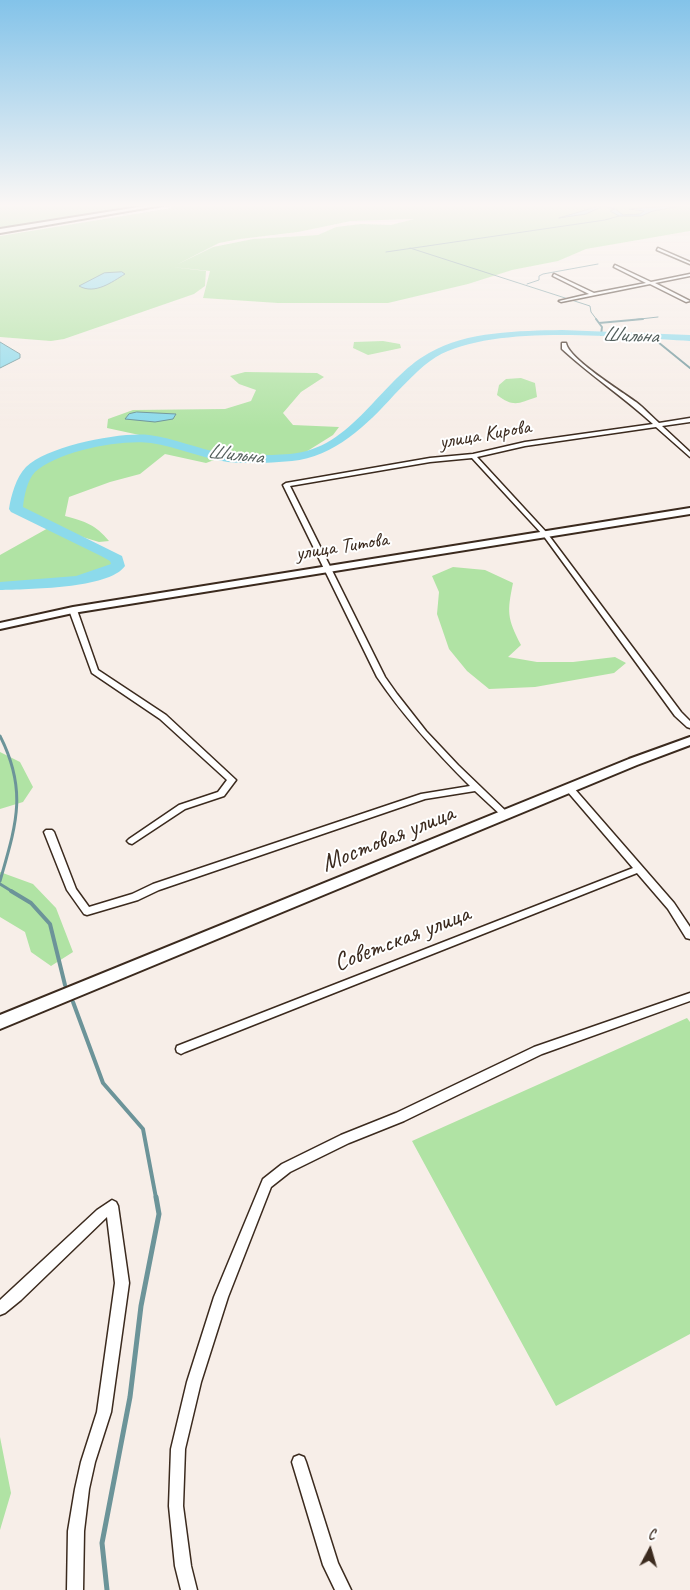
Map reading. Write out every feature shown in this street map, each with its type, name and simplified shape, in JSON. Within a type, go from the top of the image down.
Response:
[{"type":"street","points":[[563,279],[593,294]]},
{"type":"street","points":[[644,279],[688,301]]},
{"type":"street","points":[[561,301],[673,279]]},
{"type":"street","points":[[564,344],[564,348],[576,360],[635,404],[690,455]]},
{"type":"street","name":"улица Кирова","points":[[286,485],[430,460],[472,456],[525,444],[690,420]]},
{"type":"street","points":[[472,456],[545,534],[678,714],[690,725]]},
{"type":"street","points":[[286,485],[381,677],[399,705],[506,815]]},
{"type":"street","name":"улица Титова","points":[[0,626],[73,610],[690,511]]},
{"type":"street","points":[[73,610],[95,671],[163,717],[232,780],[221,794],[182,807],[132,841]]},
{"type":"street","name":"Мостовая улица","points":[[0,1022],[633,762],[690,741]]},
{"type":"street","name":"Мостовая улица","points":[[49,832],[72,890],[87,911],[135,897],[156,887],[424,796],[478,788]]},
{"type":"street","points":[[570,789],[671,906],[689,931]]},
{"type":"street","name":"Советская улица","points":[[181,1049],[639,869]]},
{"type":"street","points":[[190,1590],[183,1566],[176,1506],[178,1449],[194,1382],[221,1298],[267,1183],[286,1168],[336,1143],[418,1109],[538,1050],[690,997]]},
{"type":"street","points":[[0,1308],[112,1206],[122,1283],[104,1412],[88,1462],[82,1489],[76,1532],[75,1590]]},
{"type":"street","points":[[299,1462],[331,1565],[343,1590]]},
{"type":"green space","points":[[0,279],[205,279],[205,286],[194,294],[64,339],[51,341],[0,337]]},
{"type":"green space","points":[[208,279],[483,279],[388,303],[278,303],[203,298]]},
{"type":"green space","points":[[383,341],[400,344],[401,348],[368,355],[353,348],[354,342]]},
{"type":"green space","points":[[245,372],[317,373],[324,377],[301,392],[283,413],[293,425],[339,427],[333,435],[301,455],[263,458],[228,455],[206,463],[165,454],[140,474],[110,482],[69,497],[65,516],[90,524],[109,541],[99,542],[56,529],[117,559],[118,566],[105,573],[76,581],[0,586],[0,555],[50,527],[42,527],[16,502],[22,476],[53,455],[97,441],[126,438],[158,439],[107,428],[108,419],[133,410],[225,409],[251,401],[256,390],[239,384],[230,376]]},
{"type":"green space","points":[[521,378],[535,383],[537,397],[512,403],[497,395],[499,385],[506,379]]},
{"type":"green space","points":[[453,567],[485,570],[513,583],[509,608],[513,628],[521,645],[508,657],[537,662],[573,662],[615,657],[626,663],[614,673],[535,687],[489,689],[467,671],[449,649],[437,614],[439,592],[432,576]]},
{"type":"green space","points":[[0,752],[20,762],[33,787],[23,802],[0,809]]},
{"type":"green space","points":[[0,872],[33,884],[56,908],[73,952],[51,966],[31,952],[25,932],[0,917]]},
{"type":"green space","points":[[687,1018],[690,1022],[690,1334],[556,1406],[412,1141]]},
{"type":"green space","points":[[0,1437],[11,1493],[0,1530]]},
{"type":"water","points":[[92,279],[118,279],[97,288],[91,289],[79,286]]},
{"type":"water","points":[[0,342],[20,354],[20,358],[0,368]]},
{"type":"water","points":[[137,412],[176,414],[173,419],[155,422],[125,419],[129,414]]},
{"type":"waterway","points":[[507,279],[590,306],[591,312],[597,320]]},
{"type":"waterway","points":[[527,284],[539,279]]},
{"type":"waterway","points":[[631,320],[658,317]]},
{"type":"waterway","points":[[596,319],[599,323]]},
{"type":"waterway","points":[[599,323],[643,319]]},
{"type":"waterway","points":[[599,323],[602,327],[601,335]]},
{"type":"waterway","name":"Шильна","points":[[0,586],[76,581],[105,573],[118,566],[117,559],[16,509],[17,500],[30,470],[39,463],[69,451],[104,442],[137,438],[149,439],[228,458],[253,459],[300,456],[334,443],[356,427],[426,359],[438,352],[466,343],[496,337],[562,333],[690,338]]},
{"type":"waterway","points":[[653,338],[690,368]]},
{"type":"waterway","points":[[0,736],[9,756],[17,791],[11,842],[0,881]]},
{"type":"waterway","points":[[0,884],[13,892]]},
{"type":"waterway","points":[[11,891],[31,903],[50,924],[65,985]]},
{"type":"waterway","points":[[73,1002],[103,1083],[143,1129],[156,1198]]},
{"type":"waterway","points":[[107,1590],[102,1543],[130,1397],[141,1306],[159,1214],[156,1197]]}]
